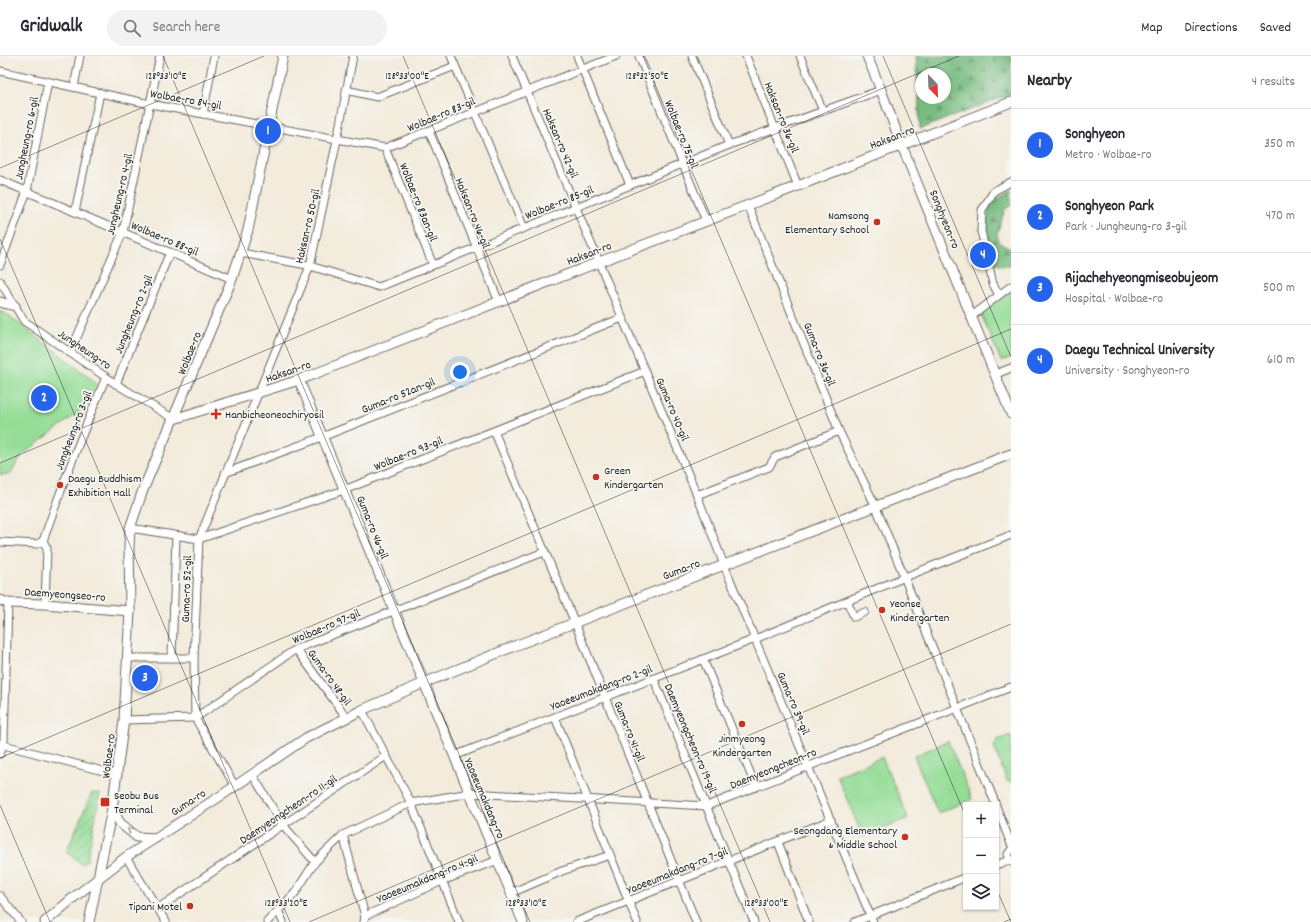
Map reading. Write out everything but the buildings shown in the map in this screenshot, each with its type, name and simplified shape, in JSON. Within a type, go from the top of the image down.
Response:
[{"type":"main road","name":"Wolbae-ro","points":[[89,922],[118,775],[124,720],[130,611],[130,528],[144,490],[232,279],[241,253],[248,230],[282,56]]},
{"type":"main road","name":"Songhyeon-ro","points":[[867,56],[1011,414]]},
{"type":"main road","name":"Haksan-ro","points":[[174,419],[299,380],[599,262],[902,146],[1011,102]]},
{"type":"main road","points":[[0,302],[15,306]]},
{"type":"main road","name":"Guma-ro 46-gil","points":[[299,380],[424,683]]},
{"type":"main road","name":"Guma-ro","points":[[49,921],[98,878],[126,857],[306,738],[362,710],[424,683],[575,623],[1011,454]]},
{"type":"main road","name":"Daemyeongseo-ro","points":[[4,602],[130,611]]},
{"type":"main road","name":"Yaoeeumakdang-ro","points":[[424,683],[523,922]]},
{"type":"main road","points":[[112,809],[120,823],[138,836],[156,838]]},
{"type":"street","points":[[74,87],[80,56]]},
{"type":"street","name":"Jungheung-ro 4-gil","points":[[70,353],[123,232],[160,56]]},
{"type":"street","points":[[203,114],[214,56]]},
{"type":"street","name":"Haksan-ro 50-gil","points":[[258,394],[310,266],[353,56]]},
{"type":"street","points":[[450,56],[524,228]]},
{"type":"street","name":"Haksan-ro 42-gil","points":[[512,56],[599,262]]},
{"type":"street","points":[[577,56],[630,185]]},
{"type":"street","name":"Wolbae-ro 83-gil","points":[[269,126],[385,148],[429,132],[474,111],[616,56]]},
{"type":"street","name":"Wolbae-ro 75-gil","points":[[639,56],[706,221]]},
{"type":"street","points":[[692,56],[729,145]]},
{"type":"street","name":"Haksan-ro 36-gil","points":[[746,56],[798,186]]},
{"type":"street","points":[[800,56],[823,111]]},
{"type":"street","points":[[346,90],[377,97],[455,66]]},
{"type":"street","name":"Wolbae-ro 84-gil","points":[[0,72],[150,104],[269,126]]},
{"type":"street","name":"Jungheung-ro 6-gil","points":[[0,265],[27,191],[48,82]]},
{"type":"street","name":"Wolbae-ro 85-gil","points":[[241,253],[310,266],[379,287],[729,145],[881,90]]},
{"type":"street","points":[[75,212],[100,93]]},
{"type":"street","name":"Haksan-ro 46-gil","points":[[429,132],[499,302]]},
{"type":"street","name":"Wolbae-ro 83an-gil","points":[[385,148],[433,265]]},
{"type":"street","name":"Wolbae-ro 88-gil","points":[[0,180],[232,279]]},
{"type":"street","points":[[999,295],[993,284],[981,231],[982,210],[994,191],[1011,182]]},
{"type":"street","name":"Guma-ro 36-gil","points":[[748,205],[839,431],[876,507],[958,708]]},
{"type":"street","name":"Jungheung-ro 2-gil","points":[[116,384],[170,252]]},
{"type":"street","name":"Guma-ro 40-gil","points":[[599,262],[697,495],[724,565]]},
{"type":"street","name":"Jungheung-ro","points":[[0,281],[24,321],[116,384],[174,419]]},
{"type":"street","points":[[972,316],[1011,286]]},
{"type":"street","name":"Guma-ro 52an-gil","points":[[225,473],[322,437],[622,318]]},
{"type":"street","points":[[996,374],[1011,368]]},
{"type":"street","name":"Wolbae-ro 93-gil","points":[[130,528],[199,539],[344,490],[644,371]]},
{"type":"street","name":"Jungheung-ro 3-gil","points":[[43,542],[106,377]]},
{"type":"street","name":"Guma-ro 52-gil","points":[[235,786],[195,718],[194,658],[199,539],[258,394]]},
{"type":"street","name":"Guma-ro 41-gil","points":[[494,431],[575,623],[696,922]]},
{"type":"street","points":[[697,495],[769,467],[775,457],[839,431]]},
{"type":"street","name":"Yaoeeumakdang-ro 2-gil","points":[[454,756],[755,639],[904,577],[1011,535]]},
{"type":"street","points":[[172,658],[176,536]]},
{"type":"street","points":[[0,542],[37,544],[43,542],[47,548],[45,604]]},
{"type":"street","name":"Wolbae-ro 97-gil","points":[[195,718],[296,649],[544,552]]},
{"type":"street","name":"Guma-ro 39-gil","points":[[724,565],[872,919]]},
{"type":"street","points":[[847,601],[854,617],[865,612]]},
{"type":"street","points":[[0,754],[1,745],[4,740],[4,602]]},
{"type":"street","name":"Guma-ro 48-gil","points":[[296,649],[347,718]]},
{"type":"street","points":[[127,658],[194,658]]},
{"type":"street","points":[[703,659],[756,787]]},
{"type":"street","name":"Daemyeongcheon-ro 19-gil","points":[[654,679],[754,922]]},
{"type":"street","name":"Daemyeongcheon-ro","points":[[267,922],[295,893],[315,862],[344,835],[411,803],[470,793],[707,806],[1011,687]]},
{"type":"street","points":[[958,708],[994,802]]},
{"type":"street","points":[[362,710],[411,803],[459,922]]},
{"type":"street","points":[[555,717],[638,922]]},
{"type":"street","points":[[124,720],[195,718]]},
{"type":"street","points":[[1,745],[118,775]]},
{"type":"street","name":"Daemyeongcheon-ro 11-gil","points":[[157,909],[386,756]]},
{"type":"street","points":[[252,774],[283,825],[315,862]]},
{"type":"street","points":[[999,814],[1011,844]]},
{"type":"street","name":"Yaoeeumakdang-ro 7-gil","points":[[576,922],[584,921],[629,901],[831,820]]},
{"type":"street","points":[[344,835],[365,919]]},
{"type":"street","points":[[778,842],[809,922]]},
{"type":"street","points":[[999,864],[1010,861],[1008,854],[1011,850]]},
{"type":"street","points":[[511,893],[562,871],[610,855]]},
{"type":"street","points":[[126,857],[166,922]]},
{"type":"street","name":"Yaoeeumakdang-ro 4-gil","points":[[365,919],[442,881],[498,860]]},
{"type":"street","points":[[855,922],[872,919],[963,878]]},
{"type":"street","points":[[0,896],[21,922]]},
{"type":"street","points":[[278,910],[283,922]]},
{"type":"green space","points":[[916,56],[1011,56],[1011,94],[920,129],[919,104],[951,104],[951,68],[917,68]]},
{"type":"green space","points":[[1011,190],[1011,206],[1005,209],[997,234],[1000,243],[1011,248],[1011,266],[1003,266],[995,264],[988,241],[987,226],[991,202]]},
{"type":"green space","points":[[1011,289],[1011,358],[1001,361],[981,314],[985,309]]},
{"type":"green space","points":[[0,311],[8,315],[97,383],[79,412],[22,455],[10,474],[0,475]]},
{"type":"green space","points":[[1011,735],[1011,782],[1007,781],[994,747],[997,740]]},
{"type":"green space","points":[[948,741],[972,799],[938,813],[914,756]]},
{"type":"green space","points":[[882,757],[908,818],[863,837],[837,776]]},
{"type":"green space","points":[[92,793],[100,794],[87,860],[82,864],[66,852]]},
{"type":"place","name":"Songhyeon","points":[[268,131]]},
{"type":"place","name":"Namsong Elementary School","points":[[877,222]]},
{"type":"place","name":"Daegu Technical University","points":[[983,255]]},
{"type":"place","name":"Songhyeon Park","points":[[44,398]]},
{"type":"place","name":"Hanbicheoneochiryosil","points":[[216,414]]},
{"type":"place","name":"Green Kindergarten","points":[[596,477]]},
{"type":"place","name":"Daegu Buddhism Exhibition Hall","points":[[60,485]]},
{"type":"place","name":"Yeonse Kindergarten","points":[[882,610]]},
{"type":"place","name":"Rijachehyeongmiseobujeom","points":[[145,678]]},
{"type":"place","name":"Jinmyeong Kindergarten","points":[[742,724]]},
{"type":"place","name":"Seobu Bus Terminal","points":[[105,802]]},
{"type":"place","name":"Seongdang Elementary & Middle School","points":[[905,837]]},
{"type":"place","name":"Tipani Motel","points":[[190,906]]}]
